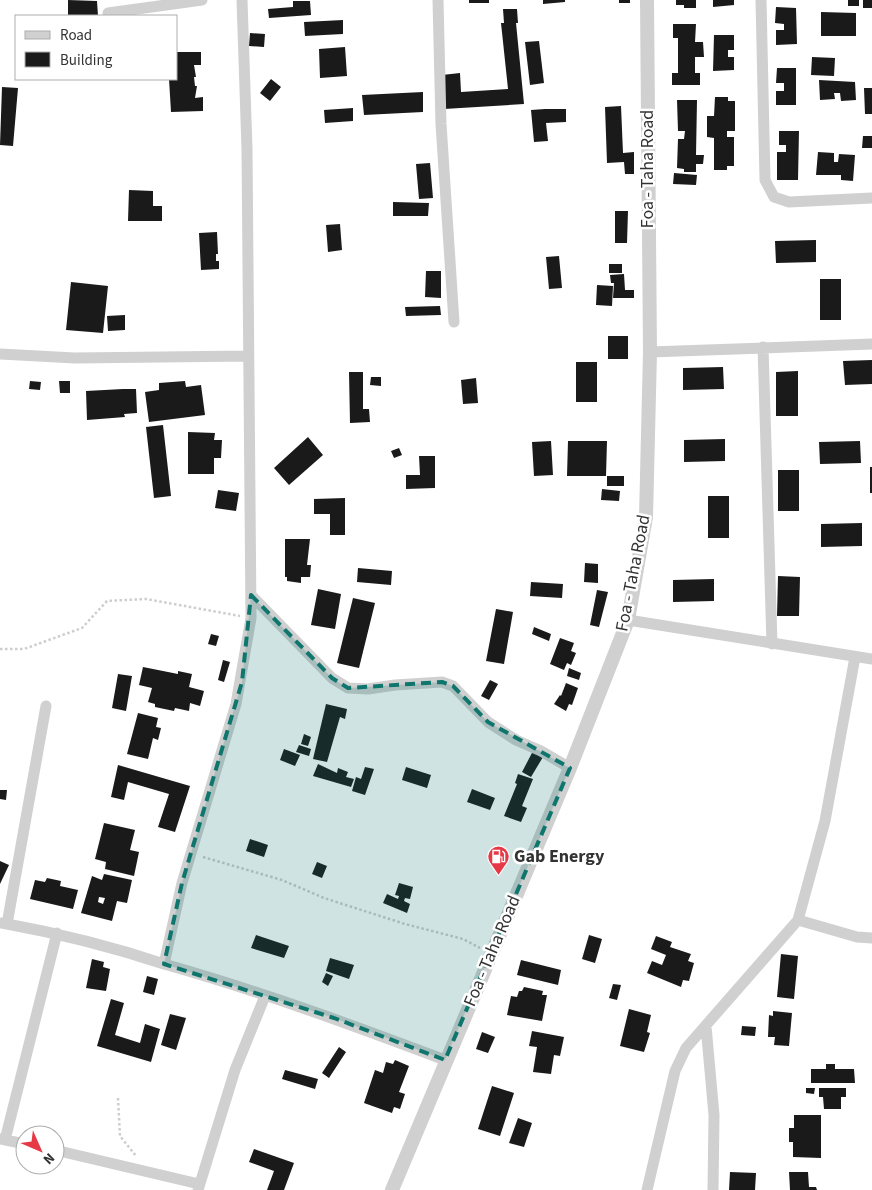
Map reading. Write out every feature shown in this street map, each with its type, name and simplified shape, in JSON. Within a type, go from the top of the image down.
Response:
[{"type":"street","points":[[108,13],[202,0]]},
{"type":"street","points":[[164,964],[190,854],[236,704],[251,618],[247,148],[242,0]]},
{"type":"street","points":[[438,0],[441,124],[454,322]]},
{"type":"street","name":"Foa - Taha Road","points":[[392,1190],[490,953],[570,768],[628,620],[646,517],[650,352],[647,0]]},
{"type":"street","points":[[761,0],[765,180],[774,197],[789,202],[872,198]]},
{"type":"street","points":[[650,352],[872,344]]},
{"type":"street","points":[[763,347],[772,644]]},
{"type":"street","points":[[0,354],[75,358],[248,356]]},
{"type":"street","points":[[251,595],[332,678],[348,688],[368,689],[442,682],[453,686],[488,722],[516,740],[541,751],[570,768]]},
{"type":"street","points":[[628,620],[872,659]]},
{"type":"street","points":[[648,1190],[675,1071],[686,1048],[798,920],[825,821],[855,657]]},
{"type":"street","points":[[46,706],[4,924],[57,933],[115,948],[334,1018],[445,1060]]},
{"type":"street","points":[[798,920],[857,937],[872,938]]},
{"type":"street","points":[[3,1140],[57,933]]},
{"type":"street","points":[[65,1153],[199,1187],[235,1070],[265,996]]},
{"type":"street","points":[[706,1026],[714,1115],[713,1190]]},
{"type":"path","points":[[0,649],[24,650],[82,628],[107,602],[146,598],[204,611],[251,618]]},
{"type":"path","points":[[190,854],[282,880],[324,898],[405,924],[463,939],[490,953]]},
{"type":"path","points":[[118,1098],[120,1136],[131,1152],[142,1160]]},
{"type":"highlighted area","points":[[251,595],[332,678],[348,688],[442,682],[453,686],[488,722],[570,768],[445,1060],[334,1018],[164,964],[182,883],[242,682]]},
{"type":"building","points":[[68,0],[97,1],[98,15],[68,15]]},
{"type":"building","points":[[469,0],[489,0],[489,3],[469,3]]},
{"type":"building","points":[[543,0],[565,0],[565,2],[543,4]]},
{"type":"building","points":[[619,0],[630,0],[630,3],[619,3]]},
{"type":"building","points":[[676,0],[696,0],[696,8],[684,8],[684,5],[676,5]]},
{"type":"building","points":[[713,0],[734,0],[734,5],[713,7]]},
{"type":"building","points":[[848,0],[859,0],[859,6],[848,6]]},
{"type":"building","points":[[863,0],[872,0],[872,8],[863,8]]},
{"type":"building","points":[[293,1],[310,1],[311,15],[269,18],[268,9],[293,7]]},
{"type":"building","points":[[776,7],[796,8],[797,44],[776,45],[776,30],[784,30],[784,24],[775,23]]},
{"type":"building","points":[[503,9],[517,9],[518,23],[516,23],[524,104],[444,109],[442,75],[460,73],[461,92],[508,89],[501,23],[504,23]]},
{"type":"building","points":[[821,12],[856,13],[856,36],[821,36]]},
{"type":"building","points":[[343,20],[343,34],[305,36],[304,22]]},
{"type":"building","points":[[673,24],[696,24],[695,42],[703,42],[704,57],[695,57],[695,73],[700,73],[700,85],[672,85],[672,73],[678,73],[678,38],[673,38]]},
{"type":"building","points":[[250,33],[265,34],[264,47],[249,46]]},
{"type":"building","points":[[714,35],[734,35],[734,50],[728,50],[728,57],[734,57],[734,70],[713,71]]},
{"type":"building","points":[[539,41],[544,83],[530,85],[525,42]]},
{"type":"building","points":[[345,47],[347,76],[320,78],[319,49]]},
{"type":"building","points":[[178,52],[201,52],[201,65],[194,65],[196,77],[194,77],[195,86],[197,86],[195,98],[203,97],[203,111],[171,112],[169,80],[178,80]]},
{"type":"building","points":[[812,57],[835,58],[834,76],[811,75]]},
{"type":"building","points":[[777,68],[796,68],[796,105],[776,105],[776,91],[784,91],[784,83],[776,83]]},
{"type":"building","points":[[271,79],[281,87],[270,101],[260,93]]},
{"type":"building","points":[[819,80],[855,82],[856,100],[841,101],[840,93],[834,93],[835,99],[820,100]]},
{"type":"building","points":[[2,87],[18,88],[13,146],[0,145]]},
{"type":"building","points":[[864,88],[872,88],[872,114],[865,114]]},
{"type":"building","points":[[423,92],[423,112],[364,115],[362,95]]},
{"type":"building","points":[[715,97],[728,97],[728,101],[735,101],[735,131],[727,131],[727,137],[734,137],[734,166],[727,166],[727,170],[714,170],[714,138],[707,137],[707,116],[714,116]]},
{"type":"building","points":[[677,100],[697,100],[696,155],[704,155],[703,164],[696,164],[696,172],[684,172],[684,169],[677,168],[678,139],[684,139],[685,131],[678,131]]},
{"type":"building","points":[[621,106],[623,153],[634,152],[634,174],[625,174],[624,162],[607,163],[605,107]]},
{"type":"building","points":[[353,108],[353,121],[325,123],[324,110]]},
{"type":"building","points":[[566,109],[566,122],[546,123],[548,141],[534,142],[531,110]]},
{"type":"building","points":[[779,131],[799,131],[798,180],[777,180],[777,152],[786,152],[786,145],[779,145]]},
{"type":"building","points":[[863,136],[872,136],[872,148],[862,148]]},
{"type":"building","points":[[818,152],[834,153],[834,162],[838,162],[839,154],[855,155],[853,181],[841,180],[841,175],[816,175]]},
{"type":"building","points":[[430,163],[433,198],[419,199],[416,164]]},
{"type":"building","points":[[674,173],[697,175],[696,185],[673,184]]},
{"type":"building","points":[[129,190],[153,191],[153,206],[162,206],[162,221],[128,221]]},
{"type":"building","points":[[393,202],[429,203],[428,216],[393,216]]},
{"type":"building","points":[[615,211],[628,211],[627,243],[615,243]]},
{"type":"building","points":[[340,224],[342,250],[328,252],[326,225]]},
{"type":"building","points":[[217,232],[218,254],[216,254],[216,261],[219,261],[219,269],[201,270],[199,233]]},
{"type":"building","points":[[816,240],[816,262],[776,263],[775,241]]},
{"type":"building","points":[[559,256],[562,288],[549,289],[546,257]]},
{"type":"building","points":[[609,264],[622,264],[622,273],[609,273]]},
{"type":"building","points":[[426,271],[441,271],[441,298],[425,297]]},
{"type":"building","points":[[624,274],[625,290],[634,290],[634,298],[613,298],[614,283],[611,283],[610,275]]},
{"type":"building","points":[[820,279],[841,279],[841,320],[820,320]]},
{"type":"building","points":[[71,282],[108,286],[103,333],[66,330]]},
{"type":"building","points":[[597,285],[613,286],[612,306],[596,305]]},
{"type":"building","points":[[440,306],[441,315],[406,316],[405,307]]},
{"type":"building","points":[[125,315],[125,330],[108,331],[107,316]]},
{"type":"building","points":[[608,336],[628,336],[628,359],[608,359]]},
{"type":"building","points":[[872,360],[872,384],[845,385],[843,361]]},
{"type":"building","points":[[576,362],[597,362],[597,402],[576,402]]},
{"type":"building","points":[[723,367],[724,389],[683,390],[683,368]]},
{"type":"building","points":[[798,371],[798,416],[776,416],[776,372]]},
{"type":"building","points":[[349,372],[363,372],[363,409],[369,409],[370,422],[350,423]]},
{"type":"building","points":[[371,377],[381,377],[381,386],[370,385]]},
{"type":"building","points":[[476,378],[478,403],[463,404],[461,380]]},
{"type":"building","points":[[30,381],[41,382],[40,390],[29,389]]},
{"type":"building","points":[[59,381],[70,381],[70,393],[60,393]]},
{"type":"building","points":[[185,381],[186,387],[201,385],[205,415],[149,422],[145,392],[159,390],[159,383]]},
{"type":"building","points":[[136,389],[137,413],[124,414],[125,417],[87,420],[86,391]]},
{"type":"building","points":[[163,425],[171,496],[154,498],[146,427]]},
{"type":"building","points":[[188,432],[215,433],[214,440],[222,440],[221,458],[214,458],[214,474],[188,474]]},
{"type":"building","points":[[308,437],[323,455],[289,485],[274,468]]},
{"type":"building","points":[[725,439],[725,461],[684,462],[684,440]]},
{"type":"building","points":[[551,441],[553,475],[534,476],[532,442]]},
{"type":"building","points":[[568,441],[607,441],[606,476],[567,476]]},
{"type":"building","points":[[860,441],[861,463],[820,464],[819,442]]},
{"type":"building","points":[[399,448],[402,455],[394,458],[391,451]]},
{"type":"building","points":[[419,456],[435,456],[435,488],[406,489],[406,475],[420,475]]},
{"type":"building","points":[[870,467],[872,467],[872,493],[870,493]]},
{"type":"building","points":[[778,470],[799,470],[799,511],[778,511]]},
{"type":"building","points":[[607,476],[624,476],[624,486],[607,486]]},
{"type":"building","points":[[602,489],[620,491],[619,501],[601,500]]},
{"type":"building","points":[[218,490],[239,493],[236,511],[215,508]]},
{"type":"building","points":[[708,496],[729,496],[729,538],[708,538]]},
{"type":"building","points":[[345,498],[345,535],[330,535],[330,514],[314,514],[314,499]]},
{"type":"building","points":[[862,523],[862,546],[821,547],[821,524]]},
{"type":"building","points":[[285,539],[310,539],[307,565],[311,565],[310,577],[301,577],[301,583],[287,581],[287,577],[285,577]]},
{"type":"building","points":[[585,563],[598,564],[598,583],[584,582]]},
{"type":"building","points":[[358,568],[392,571],[391,585],[357,582]]},
{"type":"building","points":[[778,576],[800,577],[799,616],[777,616]]},
{"type":"building","points":[[714,579],[714,601],[673,602],[673,580]]},
{"type":"building","points":[[531,582],[563,584],[562,598],[530,596]]},
{"type":"building","points":[[318,589],[341,594],[335,629],[311,625]]},
{"type":"building","points":[[597,590],[608,592],[599,627],[590,625]]},
{"type":"building","points":[[353,598],[375,603],[359,668],[337,663]]},
{"type":"building","points":[[496,609],[513,612],[504,664],[486,661]]},
{"type":"building","points":[[534,627],[551,634],[549,641],[532,634]]},
{"type":"building","points":[[211,634],[219,636],[216,646],[208,644]]},
{"type":"building","points":[[560,638],[574,643],[571,651],[576,653],[571,665],[567,663],[564,670],[550,664]]},
{"type":"building","points":[[223,660],[230,662],[224,682],[218,680]]},
{"type":"building","points":[[143,667],[178,674],[178,671],[192,674],[189,687],[204,691],[200,706],[190,703],[189,711],[175,708],[174,711],[155,707],[155,704],[148,702],[152,688],[139,685]]},
{"type":"building","points":[[569,668],[581,673],[579,680],[567,676]]},
{"type":"building","points":[[118,674],[132,676],[126,711],[112,708]]},
{"type":"building","points":[[490,680],[498,684],[489,700],[481,696]]},
{"type":"building","points":[[566,683],[578,688],[572,705],[569,704],[566,711],[554,704],[561,696]]},
{"type":"building","points":[[326,704],[347,709],[345,719],[340,717],[327,762],[313,759]]},
{"type":"building","points":[[138,713],[158,718],[156,727],[161,728],[158,740],[153,738],[148,759],[127,754]]},
{"type":"building","points":[[304,734],[311,737],[308,746],[301,744]]},
{"type":"building","points":[[299,745],[311,749],[309,756],[296,752]]},
{"type":"building","points":[[284,749],[300,755],[295,766],[280,760]]},
{"type":"building","points":[[533,751],[543,757],[531,777],[522,772]]},
{"type":"building","points":[[318,764],[337,773],[338,768],[348,772],[346,777],[354,779],[351,787],[313,776]]},
{"type":"building","points":[[118,765],[190,786],[175,832],[158,827],[169,794],[128,782],[124,800],[111,797]]},
{"type":"building","points":[[365,767],[374,769],[365,795],[352,791],[356,777],[361,779]]},
{"type":"building","points":[[406,767],[431,775],[427,788],[402,780]]},
{"type":"building","points":[[518,774],[533,779],[522,806],[527,808],[521,822],[504,816],[517,784],[515,783]]},
{"type":"building","points":[[472,789],[495,798],[490,810],[467,802]]},
{"type":"building","points":[[0,790],[7,790],[6,800],[0,799]]},
{"type":"building","points":[[104,823],[135,830],[130,850],[139,852],[134,876],[105,869],[106,862],[95,859]]},
{"type":"building","points":[[250,839],[268,845],[264,857],[246,851]]},
{"type":"building","points":[[0,861],[9,865],[0,884]]},
{"type":"building","points":[[317,862],[327,866],[322,878],[312,874]]},
{"type":"building","points":[[104,874],[132,880],[127,903],[117,901],[112,921],[81,913],[92,876],[102,880]],"holes":[[[99,897],[105,898],[103,904],[98,902]]]},
{"type":"building","points":[[47,878],[61,881],[60,886],[78,890],[73,909],[30,899],[35,880],[45,882]]},
{"type":"building","points":[[399,883],[413,887],[410,899],[405,898],[404,901],[410,904],[407,913],[383,903],[387,894],[398,899],[399,896],[395,895]]},
{"type":"building","points":[[256,935],[289,946],[284,958],[251,948]]},
{"type":"building","points":[[589,935],[602,939],[595,963],[582,959]]},
{"type":"building","points":[[656,936],[672,942],[670,947],[691,954],[688,961],[694,963],[689,981],[683,980],[681,987],[647,973],[652,961],[662,965],[666,955],[651,949]]},
{"type":"building","points":[[781,954],[798,956],[794,999],[777,997]]},
{"type":"building","points":[[330,958],[354,965],[349,979],[326,971]]},
{"type":"building","points":[[92,959],[104,962],[103,967],[110,969],[106,991],[86,988]]},
{"type":"building","points":[[521,960],[561,970],[558,985],[517,975]]},
{"type":"building","points":[[326,973],[333,976],[328,986],[322,982]]},
{"type":"building","points":[[147,976],[158,979],[154,995],[143,992]]},
{"type":"building","points":[[613,984],[621,985],[617,1000],[609,998]]},
{"type":"building","points":[[524,987],[543,991],[542,995],[547,995],[542,1021],[507,1015],[511,996],[517,997],[519,991],[522,991]]},
{"type":"building","points":[[111,999],[124,1003],[115,1035],[140,1043],[145,1024],[160,1029],[151,1062],[97,1046]]},
{"type":"building","points":[[629,1009],[651,1015],[647,1032],[650,1033],[644,1052],[620,1046]]},
{"type":"building","points":[[773,1011],[792,1013],[789,1046],[774,1045],[775,1037],[768,1037],[769,1015],[773,1016]]},
{"type":"building","points":[[170,1014],[186,1018],[176,1050],[161,1045]]},
{"type":"building","points":[[742,1026],[756,1027],[755,1036],[741,1035]]},
{"type":"building","points":[[532,1031],[564,1037],[560,1056],[554,1055],[551,1074],[533,1072],[537,1047],[529,1046]]},
{"type":"building","points":[[482,1032],[495,1037],[488,1053],[476,1049]]},
{"type":"building","points":[[339,1047],[346,1052],[329,1078],[322,1073]]},
{"type":"building","points":[[395,1060],[409,1066],[399,1092],[405,1094],[400,1109],[394,1107],[392,1113],[364,1103],[375,1070],[383,1073],[386,1062],[393,1064]]},
{"type":"building","points":[[826,1064],[835,1064],[835,1069],[854,1069],[855,1083],[811,1083],[811,1069],[826,1069]]},
{"type":"building","points":[[285,1070],[318,1079],[315,1089],[282,1079]]},
{"type":"building","points":[[492,1086],[514,1093],[500,1136],[478,1129]]},
{"type":"building","points":[[806,1088],[815,1088],[814,1094],[806,1093]]},
{"type":"building","points":[[819,1088],[846,1088],[846,1097],[841,1097],[841,1109],[824,1109],[823,1097],[819,1097]]},
{"type":"building","points":[[794,1115],[821,1115],[821,1158],[793,1157],[793,1142],[789,1142],[789,1128],[794,1128]]},
{"type":"building","points":[[518,1118],[532,1123],[524,1147],[509,1143]]},
{"type":"building","points":[[254,1149],[294,1163],[284,1190],[267,1190],[274,1171],[249,1162]]},
{"type":"building","points":[[730,1172],[756,1173],[755,1190],[729,1190]]},
{"type":"building","points":[[789,1172],[808,1172],[809,1187],[816,1187],[817,1190],[790,1190]]},
{"type":"place","name":"Gab Energy","points":[[498,875]]}]
